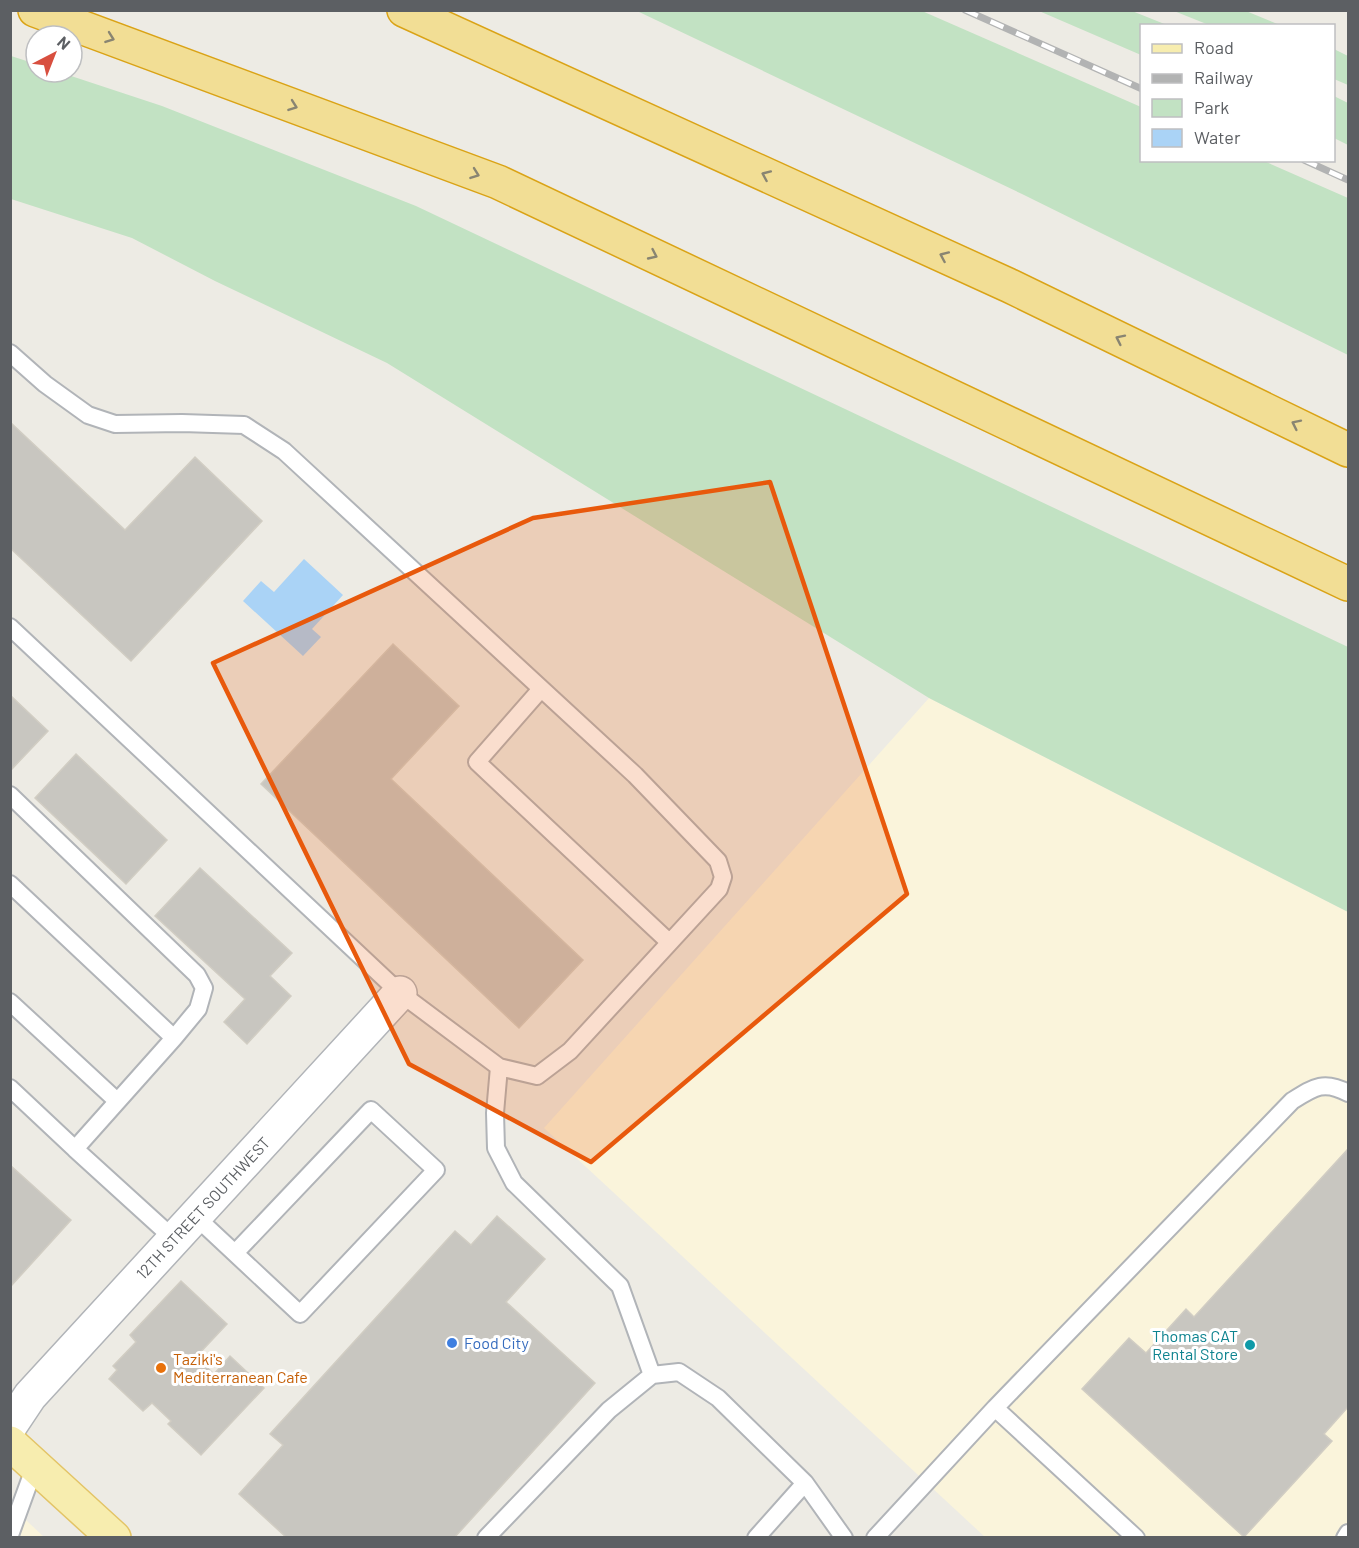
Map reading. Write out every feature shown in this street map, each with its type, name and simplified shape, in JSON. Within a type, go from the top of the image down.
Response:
[{"type":"highway","points":[[35,10],[498,182],[1348,584]]},
{"type":"highway","points":[[404,10],[1008,285],[1348,450]]},
{"type":"main road","points":[[10,1443],[114,1538]]},
{"type":"street","name":"12TH STREET SOUTHWEST","points":[[10,1426],[30,1396],[400,993]]},
{"type":"lane","points":[[10,353],[45,384],[88,415],[115,424],[244,425],[284,452],[635,775],[718,861],[723,877],[719,889],[570,1051],[537,1076],[499,1067],[400,993],[10,627]]},
{"type":"lane","points":[[541,689],[477,762],[669,942]]},
{"type":"lane","points":[[10,795],[197,975],[204,988],[198,1009],[75,1149]]},
{"type":"lane","points":[[10,884],[174,1038]]},
{"type":"lane","points":[[10,1002],[117,1101]]},
{"type":"lane","points":[[499,1067],[495,1113],[496,1148],[514,1183],[621,1286],[652,1375]]},
{"type":"lane","points":[[875,1538],[995,1408],[1292,1101],[1314,1086],[1335,1086],[1348,1093]]},
{"type":"lane","points":[[10,1088],[75,1149],[184,1228],[235,1253],[300,1314],[436,1170],[371,1110],[235,1253]]},
{"type":"lane","points":[[486,1538],[609,1410],[652,1375],[679,1372],[718,1398],[806,1483],[844,1538]]},
{"type":"lane","points":[[995,1408],[1136,1538]]},
{"type":"lane","points":[[10,1535],[35,1466]]},
{"type":"lane","points":[[756,1538],[806,1483]]},
{"type":"lane","points":[[1345,1538],[1348,1533]]},
{"type":"highlighted area","points":[[770,482],[907,894],[591,1162],[409,1064],[213,663],[533,518]]},
{"type":"shaded area","points":[[929,698],[1348,912],[1348,1537],[985,1537],[544,1128]]},
{"type":"shaded area","points":[[11,1506],[44,1537],[11,1537]]},
{"type":"green space","points":[[637,11],[922,11],[1140,107],[1140,162],[1266,162],[1348,198],[1348,355],[1022,194]]},
{"type":"green space","points":[[1039,11],[1132,11],[1164,24],[1140,24],[1140,55]]},
{"type":"green space","points":[[1174,11],[1246,11],[1278,24],[1206,24]]},
{"type":"green space","points":[[1335,50],[1348,56],[1348,85],[1335,79]]},
{"type":"green space","points":[[11,56],[24,60],[24,84],[84,84],[84,80],[162,106],[416,206],[1348,647],[1348,912],[929,698],[387,363],[215,281],[132,238],[11,199]]},
{"type":"green space","points":[[1335,96],[1348,103],[1348,145],[1335,138]]},
{"type":"water","points":[[304,559],[343,595],[312,629],[321,637],[303,656],[243,601],[261,581],[274,592]]},
{"type":"building","points":[[10,422],[125,530],[195,457],[262,521],[131,661],[10,548]]},
{"type":"building","points":[[393,644],[459,706],[391,779],[583,960],[519,1028],[261,784]]},
{"type":"building","points":[[10,695],[48,731],[10,771]]},
{"type":"building","points":[[76,754],[167,840],[126,884],[35,798]]},
{"type":"building","points":[[200,868],[292,953],[270,976],[291,996],[247,1044],[224,1022],[245,999],[155,916]]},
{"type":"building","name":"Thomas CAT Rental Store","points":[[1348,1149],[1348,1407],[1324,1434],[1332,1441],[1244,1537],[1082,1389],[1129,1338],[1146,1353],[1186,1309],[1194,1317]]},
{"type":"building","points":[[10,1165],[71,1220],[12,1285],[10,1283]]},
{"type":"building","name":"Food City","points":[[497,1216],[545,1259],[506,1302],[595,1383],[454,1538],[287,1538],[239,1494],[283,1445],[270,1434],[455,1231],[471,1245]]},
{"type":"building","name":"Taziki's Mediterranean Cafe","points":[[181,1281],[227,1324],[196,1357],[214,1374],[230,1356],[264,1388],[201,1455],[168,1424],[171,1421],[152,1403],[143,1411],[109,1379],[117,1370],[113,1366],[136,1342],[130,1335]]},
{"type":"railway","points":[[965,10],[1140,88]]},
{"type":"railway","points":[[1308,162],[1348,180]]},
{"type":"place","name":"Food City","points":[[452,1343]]},
{"type":"place","name":"Thomas CAT Rental Store","points":[[1250,1345]]},
{"type":"place","name":"Taziki's Mediterranean Cafe","points":[[161,1368]]}]
